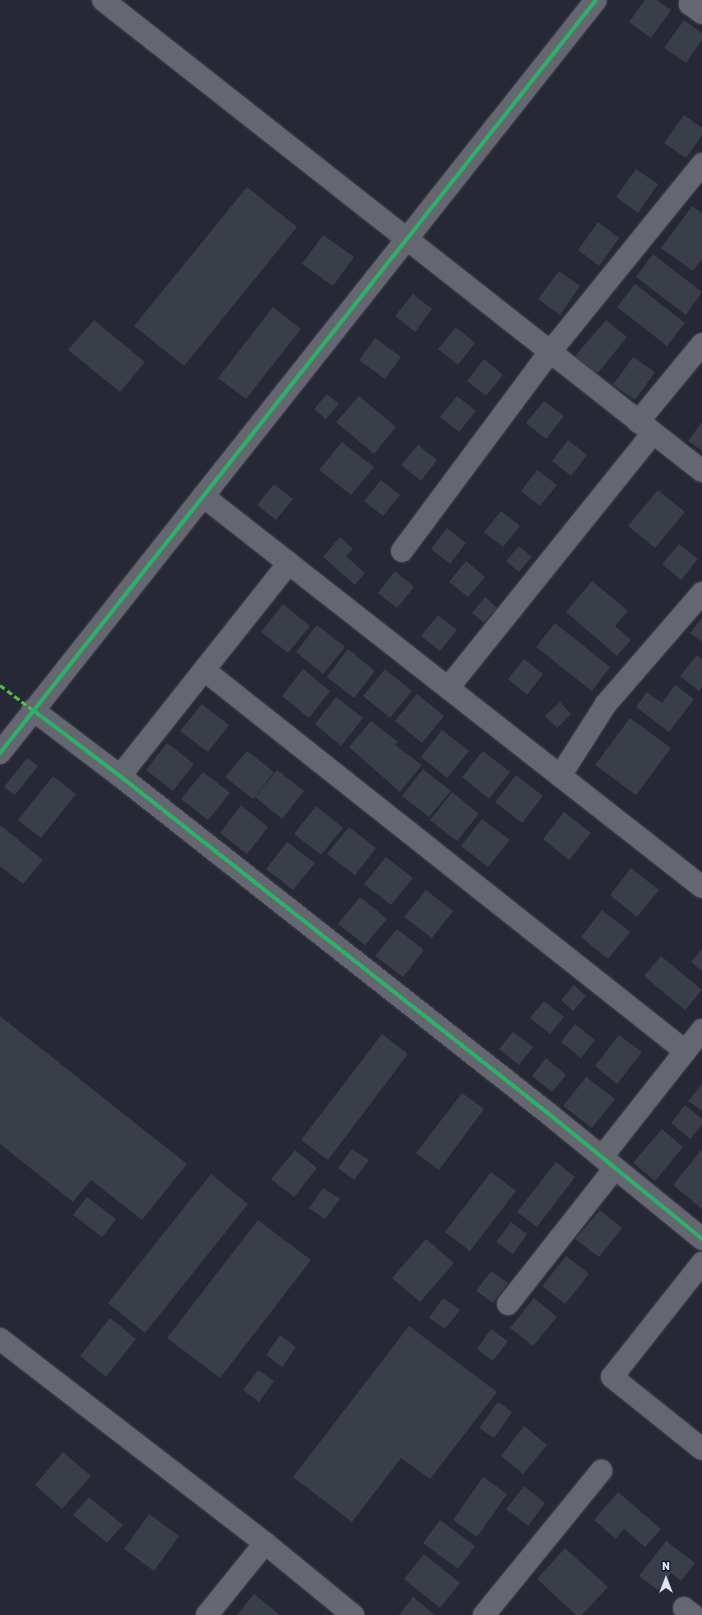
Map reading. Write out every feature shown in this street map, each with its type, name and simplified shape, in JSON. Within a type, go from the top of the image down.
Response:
[{"type":"street","points":[[103,0],[406,241],[450,272],[702,471]]},
{"type":"street","points":[[0,753],[596,0]]},
{"type":"street","points":[[694,0],[690,4],[702,13]]},
{"type":"street","points":[[402,551],[550,352],[702,164]]},
{"type":"street","points":[[448,688],[646,428],[702,344]]},
{"type":"street","points":[[203,496],[702,887]]},
{"type":"street","points":[[120,776],[289,563]]},
{"type":"street","points":[[560,776],[606,704],[702,593]]},
{"type":"street","points":[[204,670],[685,1051]]},
{"type":"street","points":[[33,710],[120,776],[702,1239]]},
{"type":"street","points":[[508,1304],[685,1051],[702,1030]]},
{"type":"street","points":[[702,1263],[612,1377],[702,1449]]},
{"type":"street","points":[[0,1339],[265,1543],[353,1615]]},
{"type":"street","points":[[484,1615],[601,1471]]},
{"type":"street","points":[[207,1615],[265,1543]]},
{"type":"building","points":[[645,0],[657,0],[671,10],[651,38],[629,22]]},
{"type":"building","points":[[684,20],[702,33],[702,40],[686,63],[664,48]]},
{"type":"building","points":[[684,115],[702,128],[702,135],[686,158],[664,143]]},
{"type":"building","points":[[636,169],[658,184],[638,213],[616,197]]},
{"type":"building","points":[[247,187],[297,227],[184,366],[134,326]]},
{"type":"building","points":[[692,206],[702,213],[702,259],[693,271],[661,248]]},
{"type":"building","points":[[598,222],[619,238],[599,266],[578,250]]},
{"type":"building","points":[[323,235],[354,257],[333,286],[302,264]]},
{"type":"building","points":[[653,254],[702,292],[686,315],[636,277]]},
{"type":"building","points":[[559,271],[580,286],[560,315],[538,299]]},
{"type":"building","points":[[635,284],[685,323],[667,346],[617,307]]},
{"type":"building","points":[[413,294],[432,309],[415,332],[395,316]]},
{"type":"building","points":[[273,307],[301,329],[246,399],[218,378]]},
{"type":"building","points":[[94,320],[145,362],[120,392],[68,350]]},
{"type":"building","points":[[606,320],[627,337],[597,374],[575,356]]},
{"type":"building","points":[[456,327],[475,343],[458,365],[438,349]]},
{"type":"building","points":[[375,338],[401,357],[385,379],[359,360]]},
{"type":"building","points":[[633,357],[655,372],[635,400],[613,385]]},
{"type":"building","points":[[484,359],[503,375],[486,396],[467,381]]},
{"type":"building","points":[[327,394],[339,404],[326,419],[314,409]]},
{"type":"building","points":[[359,396],[396,427],[374,454],[336,422]]},
{"type":"building","points":[[457,396],[476,411],[459,432],[440,417]]},
{"type":"building","points":[[544,401],[564,416],[546,439],[526,423]]},
{"type":"building","points":[[702,422],[702,451],[688,441]]},
{"type":"building","points":[[568,440],[587,455],[571,476],[552,461]]},
{"type":"building","points":[[342,442],[374,467],[351,495],[319,470]]},
{"type":"building","points":[[418,445],[437,460],[421,481],[401,465]]},
{"type":"building","points":[[537,470],[557,485],[540,506],[521,491]]},
{"type":"building","points":[[381,480],[400,495],[383,516],[364,501]]},
{"type":"building","points":[[274,484],[293,499],[276,520],[257,505]]},
{"type":"building","points":[[658,490],[685,512],[655,548],[628,526]]},
{"type":"building","points":[[501,511],[520,526],[503,547],[484,532]]},
{"type":"building","points":[[447,528],[466,543],[450,564],[431,549]]},
{"type":"building","points":[[340,537],[353,549],[346,556],[365,573],[355,585],[323,557]]},
{"type":"building","points":[[679,544],[698,559],[681,580],[662,564]]},
{"type":"building","points":[[519,546],[532,557],[519,572],[506,561]]},
{"type":"building","points":[[466,561],[485,577],[468,597],[449,582]]},
{"type":"building","points":[[395,571],[414,587],[397,608],[378,593]]},
{"type":"building","points":[[592,581],[628,611],[615,626],[631,640],[617,656],[566,612]]},
{"type":"building","points":[[485,597],[497,608],[484,623],[472,613]]},
{"type":"building","points":[[283,604],[310,626],[288,653],[261,632]]},
{"type":"building","points":[[438,615],[457,630],[440,651],[421,636]]},
{"type":"building","points":[[702,618],[702,642],[690,633]]},
{"type":"building","points":[[555,623],[610,667],[592,691],[536,647]]},
{"type":"building","points":[[317,625],[345,647],[323,674],[296,652]]},
{"type":"building","points":[[348,649],[375,671],[354,698],[327,677]]},
{"type":"building","points":[[697,655],[702,659],[702,687],[699,691],[680,676]]},
{"type":"building","points":[[524,659],[543,674],[527,695],[508,679]]},
{"type":"building","points":[[303,669],[330,691],[309,718],[282,696]]},
{"type":"building","points":[[385,669],[412,691],[390,718],[363,696]]},
{"type":"building","points":[[675,685],[694,699],[669,732],[636,707],[647,692],[662,703]]},
{"type":"building","points":[[417,694],[444,716],[422,743],[395,721]]},
{"type":"building","points":[[336,697],[363,718],[341,746],[315,724]]},
{"type":"building","points":[[560,702],[571,714],[557,728],[545,716]]},
{"type":"building","points":[[202,704],[229,725],[208,752],[180,731]]},
{"type":"building","points":[[630,718],[671,748],[636,795],[595,765]]},
{"type":"building","points":[[371,721],[398,742],[395,745],[422,765],[400,792],[349,747]]},
{"type":"building","points":[[442,730],[469,751],[447,778],[421,757]]},
{"type":"building","points":[[167,743],[194,764],[173,791],[146,770]]},
{"type":"building","points":[[247,751],[274,772],[253,799],[225,777]]},
{"type":"building","points":[[483,751],[510,772],[489,799],[462,777]]},
{"type":"building","points":[[27,758],[38,766],[15,795],[4,787]]},
{"type":"building","points":[[423,769],[451,791],[429,817],[402,796]]},
{"type":"building","points":[[277,770],[304,791],[282,819],[255,797]]},
{"type":"building","points":[[203,772],[230,793],[208,820],[181,799]]},
{"type":"building","points":[[516,775],[543,796],[522,823],[495,802]]},
{"type":"building","points":[[53,776],[76,794],[41,838],[18,820]]},
{"type":"building","points":[[452,792],[479,814],[457,841],[430,820]]},
{"type":"building","points":[[241,805],[268,827],[247,854],[220,833]]},
{"type":"building","points":[[316,806],[343,828],[321,855],[294,834]]},
{"type":"building","points":[[564,812],[591,833],[569,860],[543,839]]},
{"type":"building","points":[[482,819],[510,840],[488,867],[461,846]]},
{"type":"building","points":[[0,825],[43,860],[23,884],[0,866]]},
{"type":"building","points":[[349,827],[376,848],[355,875],[327,854]]},
{"type":"building","points":[[287,842],[315,863],[293,890],[266,869]]},
{"type":"building","points":[[386,857],[413,878],[391,905],[364,884]]},
{"type":"building","points":[[631,868],[659,890],[637,917],[610,895]]},
{"type":"building","points":[[426,890],[453,911],[432,938],[404,917]]},
{"type":"building","points":[[360,897],[387,919],[365,945],[338,924]]},
{"type":"building","points":[[602,910],[630,932],[608,959],[581,937]]},
{"type":"building","points":[[397,929],[424,950],[403,977],[375,956]]},
{"type":"building","points":[[702,949],[702,971],[691,962]]},
{"type":"building","points":[[661,956],[702,990],[685,1010],[644,976]]},
{"type":"building","points":[[574,985],[586,996],[573,1011],[561,1000]]},
{"type":"building","points":[[544,1001],[564,1017],[550,1034],[530,1018]]},
{"type":"building","points":[[0,1016],[187,1164],[142,1220],[91,1180],[73,1202],[0,1144]]},
{"type":"building","points":[[575,1024],[595,1040],[581,1058],[561,1042]]},
{"type":"building","points":[[513,1032],[533,1047],[519,1065],[499,1049]]},
{"type":"building","points":[[382,1034],[408,1054],[328,1160],[301,1140]]},
{"type":"building","points":[[619,1035],[642,1052],[617,1084],[595,1066]]},
{"type":"building","points":[[546,1058],[566,1075],[552,1092],[532,1076]]},
{"type":"building","points":[[586,1077],[615,1099],[592,1128],[563,1106]]},
{"type":"building","points":[[702,1084],[702,1111],[688,1101]]},
{"type":"building","points":[[462,1093],[484,1109],[439,1170],[416,1153]]},
{"type":"building","points":[[685,1105],[702,1119],[702,1125],[690,1139],[671,1123]]},
{"type":"building","points":[[662,1129],[683,1147],[655,1181],[633,1163]]},
{"type":"building","points":[[352,1149],[369,1160],[354,1180],[338,1168]]},
{"type":"building","points":[[702,1149],[702,1209],[673,1185]]},
{"type":"building","points":[[295,1150],[317,1168],[294,1197],[271,1179]]},
{"type":"building","points":[[556,1162],[575,1177],[537,1227],[517,1212]]},
{"type":"building","points":[[491,1172],[516,1191],[470,1251],[445,1232]]},
{"type":"building","points":[[211,1174],[248,1204],[145,1333],[108,1303]]},
{"type":"building","points":[[323,1188],[340,1199],[325,1219],[309,1208]]},
{"type":"building","points":[[87,1197],[116,1219],[102,1237],[73,1215]]},
{"type":"building","points":[[600,1210],[622,1228],[599,1257],[575,1239]]},
{"type":"building","points":[[258,1220],[311,1260],[220,1378],[167,1338]]},
{"type":"building","points":[[511,1222],[527,1234],[513,1254],[496,1242]]},
{"type":"building","points":[[426,1239],[454,1263],[420,1302],[392,1278]]},
{"type":"building","points":[[566,1256],[589,1274],[565,1304],[542,1286]]},
{"type":"building","points":[[491,1271],[508,1283],[493,1303],[476,1291]]},
{"type":"building","points":[[443,1298],[460,1310],[445,1329],[429,1318]]},
{"type":"building","points":[[534,1298],[557,1317],[533,1346],[510,1328]]},
{"type":"building","points":[[110,1318],[136,1339],[106,1377],[80,1356]]},
{"type":"building","points":[[409,1326],[497,1392],[430,1479],[401,1458],[352,1522],[293,1477]]},
{"type":"building","points":[[491,1329],[508,1341],[493,1361],[477,1349]]},
{"type":"building","points":[[280,1335],[296,1347],[282,1367],[266,1355]]},
{"type":"building","points":[[258,1370],[274,1381],[259,1402],[243,1390]]},
{"type":"building","points":[[498,1402],[512,1412],[494,1438],[479,1428]]},
{"type":"building","points":[[524,1426],[547,1445],[523,1474],[501,1456]]},
{"type":"building","points":[[63,1452],[91,1476],[62,1509],[35,1485]]},
{"type":"building","points":[[483,1477],[507,1494],[477,1537],[453,1520]]},
{"type":"building","points":[[524,1486],[545,1503],[528,1526],[506,1509]]},
{"type":"building","points":[[618,1492],[661,1529],[645,1547],[624,1529],[616,1539],[594,1520]]},
{"type":"building","points":[[89,1497],[123,1525],[107,1543],[73,1515]]},
{"type":"building","points":[[149,1514],[179,1536],[154,1571],[124,1549]]},
{"type":"building","points":[[440,1520],[475,1546],[458,1569],[423,1543]]},
{"type":"building","points":[[666,1541],[695,1563],[681,1581],[671,1573],[658,1590],[639,1576]]},
{"type":"building","points":[[565,1548],[608,1587],[582,1615],[576,1615],[537,1579]]},
{"type":"building","points":[[424,1554],[460,1583],[440,1608],[404,1579]]},
{"type":"building","points":[[254,1594],[280,1615],[237,1615]]},
{"type":"building","points":[[413,1597],[435,1615],[399,1615]]},
{"type":"marked path","points":[[0,685],[33,710]]},
{"type":"cycle path","points":[[0,753],[596,0]]},
{"type":"cycle path","points":[[33,710],[120,776],[549,1114],[702,1239]]}]
